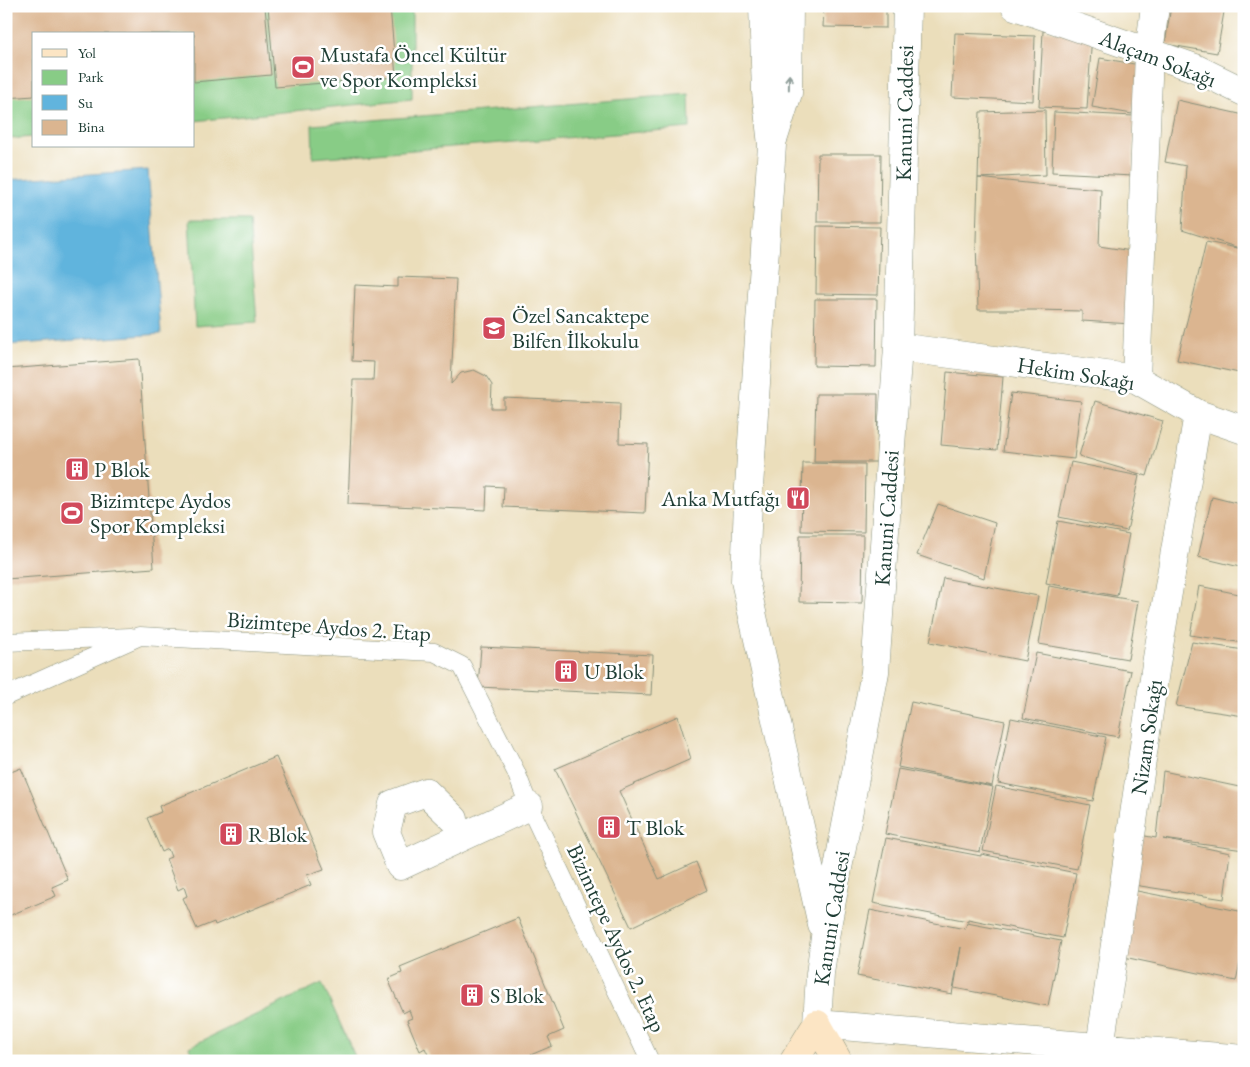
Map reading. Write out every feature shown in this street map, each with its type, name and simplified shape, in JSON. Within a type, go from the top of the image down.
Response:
[{"type":"street","points":[[763,6],[766,92],[772,145],[748,502],[745,581],[825,937]]},
{"type":"street","points":[[772,145],[788,93],[789,6]]},
{"type":"street","name":"Kanuni Caddesi","points":[[794,1061],[817,1024],[820,974],[825,937],[875,672],[898,347],[907,6]]},
{"type":"street","name":"Alaçam Sokağı","points":[[1015,6],[1195,68],[1244,92]]},
{"type":"street","points":[[1136,380],[1149,53],[1154,6]]},
{"type":"street","name":"Hekim Sokağı","points":[[898,347],[1136,380],[1198,414],[1244,430]]},
{"type":"street","name":"Nizam Sokağı","points":[[1100,1054],[1156,664],[1198,414]]},
{"type":"street","points":[[454,819],[426,792],[393,804],[386,832],[400,866],[529,806]]},
{"type":"street","points":[[817,1024],[1100,1054],[1244,1059]]},
{"type":"street","points":[[817,1024],[838,1061]]},
{"type":"lane","points":[[6,642],[140,636]]},
{"type":"lane","name":"Bizimtepe Aydos 2. Etap","points":[[6,696],[140,636],[434,652],[462,666],[516,772],[529,806],[650,1061]]},
{"type":"green space","name":"Mustafa Öncel Kültür ve Spor Kompleksi","points":[[6,6],[412,6],[412,99],[195,121],[195,32],[32,32],[32,137],[6,139]]},
{"type":"green space","points":[[689,94],[690,128],[313,158],[312,125]]},
{"type":"green space","points":[[189,220],[249,220],[257,322],[195,326]]},
{"type":"green space","points":[[322,983],[357,1061],[195,1061],[189,1047]]},
{"type":"water","points":[[148,170],[161,334],[6,345],[6,180]]},
{"type":"building","points":[[6,6],[265,6],[271,75],[195,82],[195,32],[32,32],[32,96],[6,98]]},
{"type":"building","points":[[268,6],[390,6],[396,77],[275,87]]},
{"type":"building","points":[[824,6],[886,6],[886,28],[823,27]]},
{"type":"building","points":[[1171,6],[1225,6],[1217,53],[1165,44]]},
{"type":"building","points":[[1043,31],[1092,34],[1087,109],[1039,107]]},
{"type":"building","points":[[955,33],[1035,36],[1033,101],[952,97]]},
{"type":"building","points":[[1100,58],[1140,65],[1132,114],[1092,107]]},
{"type":"building","points":[[1177,100],[1244,115],[1244,374],[1177,360],[1206,242],[1242,249],[1182,230],[1186,166],[1165,162]]},
{"type":"building","points":[[1045,110],[1046,175],[978,178],[980,112]]},
{"type":"building","points":[[1054,112],[1134,116],[1133,176],[1052,172]]},
{"type":"building","points":[[818,154],[881,154],[880,222],[817,222]]},
{"type":"building","points":[[978,178],[1101,189],[1099,246],[1138,252],[1132,324],[1082,321],[1082,311],[978,310],[976,240]]},
{"type":"building","points":[[817,226],[880,227],[878,295],[816,294]]},
{"type":"building","points":[[398,277],[456,279],[451,384],[461,373],[474,370],[486,376],[492,385],[491,408],[504,408],[504,398],[620,403],[619,443],[648,444],[645,513],[503,507],[504,487],[487,486],[486,510],[348,504],[353,380],[373,380],[374,362],[352,361],[355,285],[398,287]]},
{"type":"building","points":[[815,299],[877,299],[876,367],[814,366]]},
{"type":"building","name":"P Blok","points":[[139,359],[154,568],[6,579],[6,369]]},
{"type":"building","points":[[947,372],[1003,377],[997,450],[941,445]]},
{"type":"building","points":[[1011,393],[1081,401],[1074,459],[1003,451]]},
{"type":"building","points":[[816,394],[878,394],[877,462],[814,462]]},
{"type":"building","points":[[1095,401],[1163,421],[1147,476],[1079,456]]},
{"type":"building","points":[[1071,462],[1139,476],[1127,531],[1059,517]]},
{"type":"building","points":[[803,463],[865,464],[864,532],[801,531]]},
{"type":"building","points":[[1212,497],[1244,505],[1244,568],[1198,557]]},
{"type":"building","points":[[938,504],[995,523],[984,578],[917,555]]},
{"type":"building","points":[[1058,521],[1129,534],[1117,596],[1046,583]]},
{"type":"building","points":[[800,535],[863,535],[862,603],[799,602]]},
{"type":"building","points":[[943,578],[1038,596],[1025,661],[930,642]]},
{"type":"building","points":[[1049,586],[1138,601],[1128,659],[1039,644]]},
{"type":"building","points":[[1199,586],[1244,595],[1244,643],[1190,635]]},
{"type":"building","points":[[1192,642],[1244,650],[1244,716],[1176,706]]},
{"type":"building","name":"U Blok","points":[[481,647],[653,655],[651,695],[478,687]]},
{"type":"building","points":[[1036,653],[1131,671],[1118,737],[1023,718]]},
{"type":"building","points":[[911,702],[1005,721],[992,786],[898,767]]},
{"type":"building","name":"T Blok","points":[[678,716],[691,759],[619,791],[659,879],[696,862],[707,890],[631,927],[555,769]]},
{"type":"building","points":[[1011,718],[1106,737],[1093,801],[998,783]]},
{"type":"building","name":"R Blok","points":[[276,757],[324,869],[307,875],[311,885],[215,925],[214,922],[197,929],[183,898],[187,896],[184,887],[178,890],[166,859],[171,857],[168,849],[162,852],[147,818],[161,812],[159,806]]},
{"type":"building","points":[[21,768],[68,880],[52,887],[56,896],[6,917],[6,774]]},
{"type":"building","points":[[898,769],[993,787],[980,852],[885,834]]},
{"type":"building","points":[[1163,771],[1244,788],[1244,850],[1163,839],[1230,853],[1224,899],[1134,885],[1140,835],[1156,838]]},
{"type":"building","points":[[996,786],[1090,805],[1077,869],[983,851]]},
{"type":"building","points":[[886,838],[1076,873],[1063,938],[873,903]]},
{"type":"building","points":[[1132,890],[1244,912],[1244,944],[1236,981],[1124,957]]},
{"type":"building","points":[[870,910],[965,929],[967,923],[1061,941],[1048,1006],[954,988],[961,947],[952,994],[857,976]]},
{"type":"building","name":"S Blok","points":[[518,918],[564,1030],[548,1037],[552,1046],[516,1061],[425,1061],[429,1057],[425,1048],[420,1051],[407,1020],[412,1018],[409,1010],[403,1013],[388,979],[402,973],[400,967]]},
{"type":"place","name":"Mustafa Öncel Kültür ve Spor Kompleksi","points":[[303,67]]},
{"type":"place","name":"Özel Sancaktepe Bilfen İlkokulu","points":[[494,328]]},
{"type":"place","name":"P Blok","points":[[77,469]]},
{"type":"place","name":"Anka Mutfağı","points":[[798,498]]},
{"type":"place","name":"Bizimtepe Aydos Spor Kompleksi","points":[[72,513]]},
{"type":"place","name":"U Blok","points":[[566,671]]},
{"type":"place","name":"T Blok","points":[[609,827]]},
{"type":"place","name":"R Blok","points":[[231,834]]},
{"type":"place","name":"S Blok","points":[[472,995]]}]
